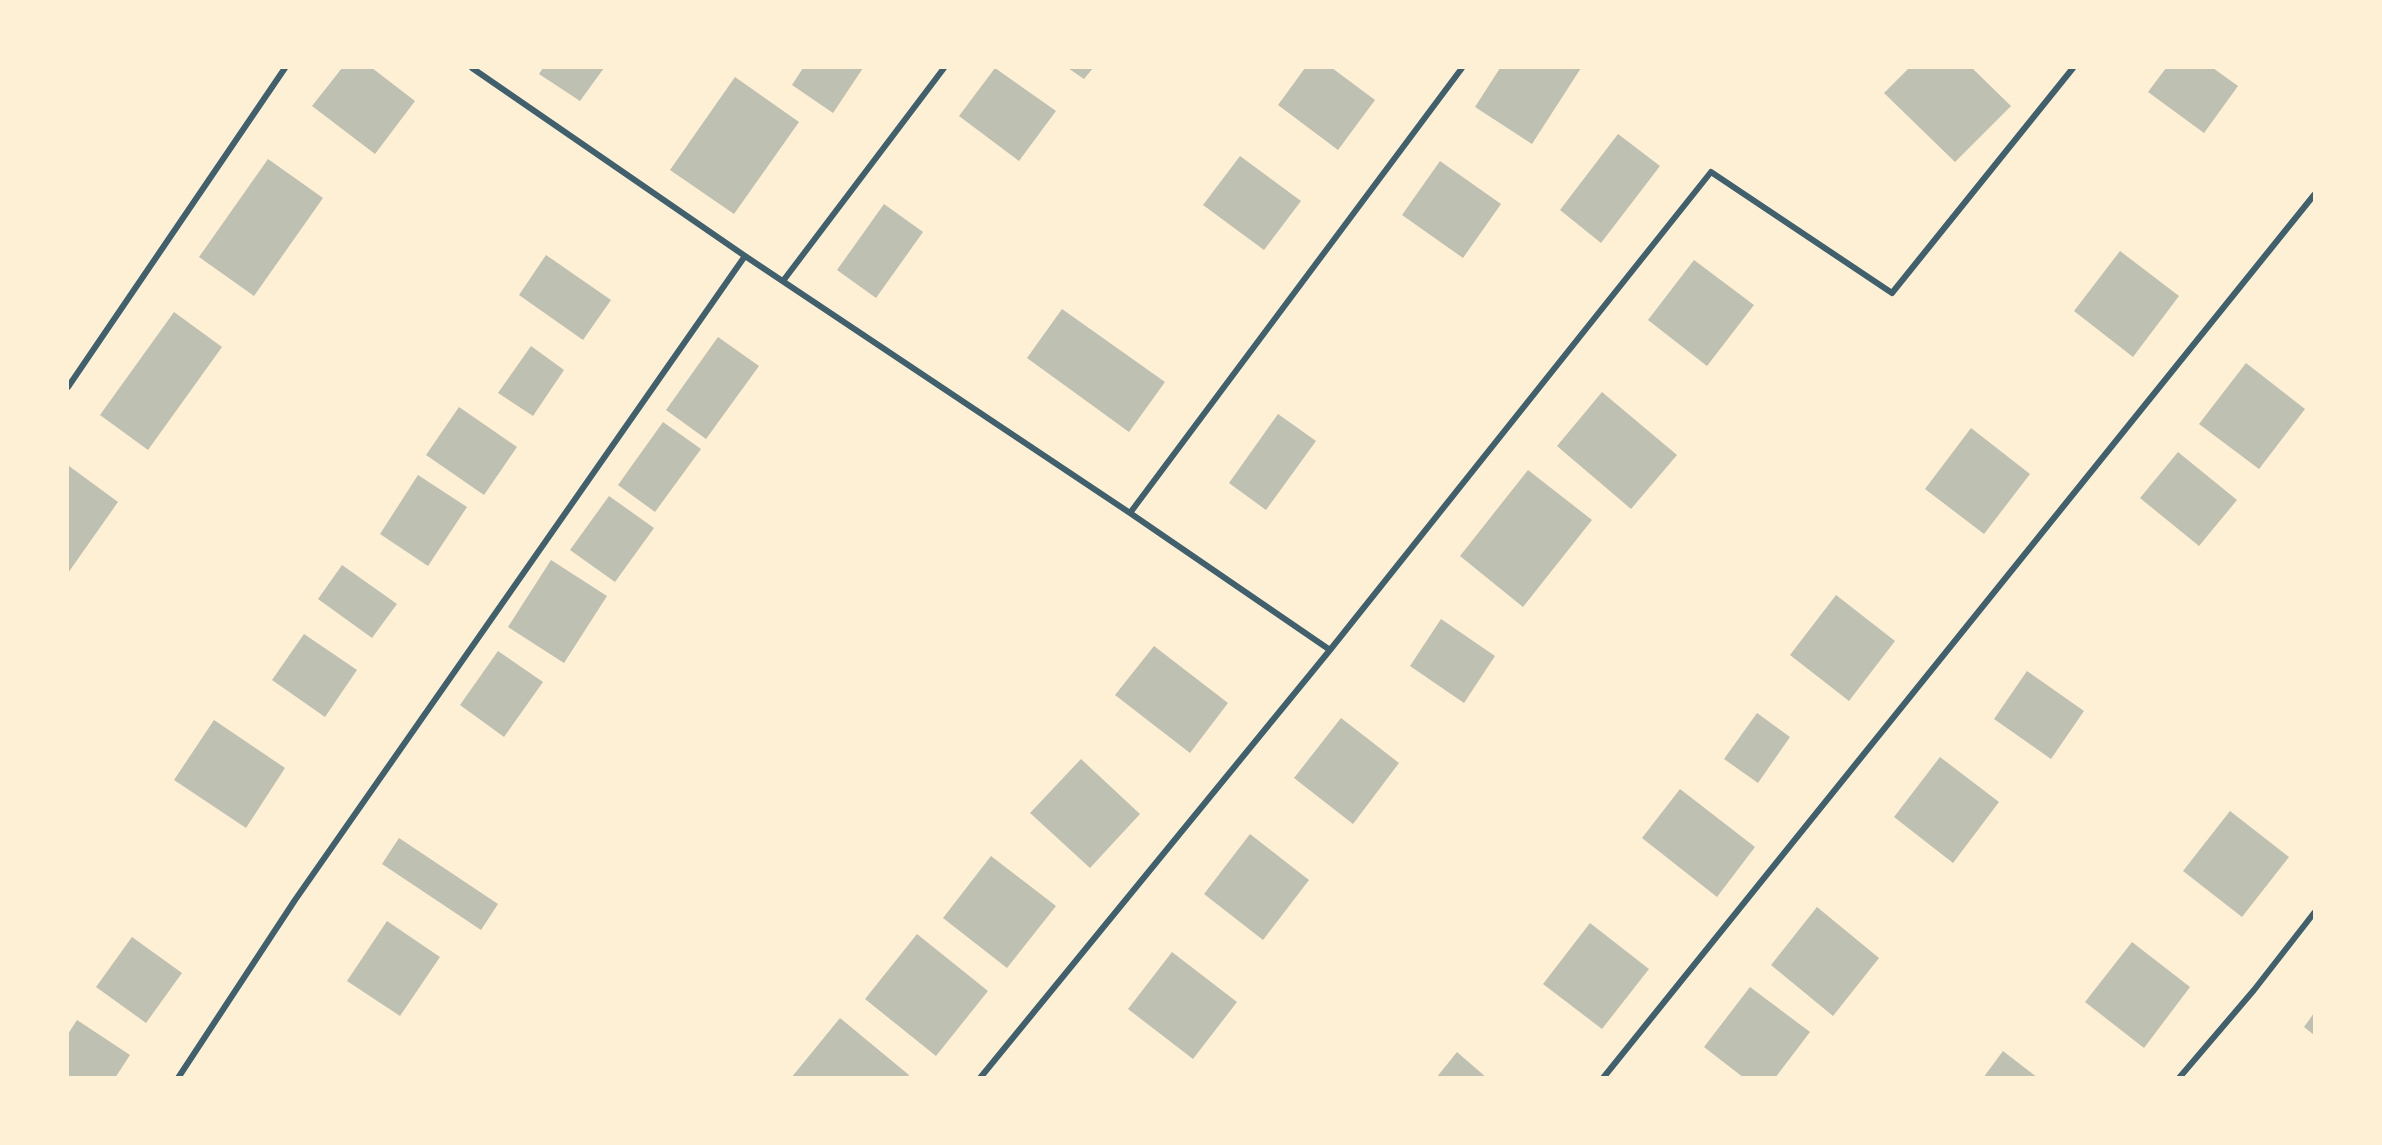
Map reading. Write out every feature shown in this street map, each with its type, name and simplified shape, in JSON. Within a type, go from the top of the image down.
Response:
[{"type":"street","points":[[68,387],[285,68]]},
{"type":"street","points":[[472,68],[745,256],[1130,513],[1330,650]]},
{"type":"street","points":[[783,281],[944,68]]},
{"type":"street","points":[[1130,513],[1462,68]]},
{"type":"street","points":[[980,1077],[1330,650],[1711,172],[1892,293],[2073,68]]},
{"type":"street","points":[[1603,1077],[2314,195]]},
{"type":"street","points":[[178,1077],[295,900],[745,256]]},
{"type":"street","points":[[2179,1077],[2254,990],[2314,913]]},
{"type":"building","points":[[342,68],[372,68],[415,101],[375,154],[312,106]]},
{"type":"building","points":[[543,68],[604,68],[580,101],[539,74]]},
{"type":"building","points":[[803,68],[863,68],[833,113],[792,85]]},
{"type":"building","points":[[995,68],[1056,111],[1019,161],[959,116]]},
{"type":"building","points":[[1068,68],[1093,68],[1084,79]]},
{"type":"building","points":[[1305,68],[1332,68],[1375,100],[1338,150],[1278,105]]},
{"type":"building","points":[[1500,68],[1581,68],[1532,144],[1475,107]]},
{"type":"building","points":[[1909,68],[1972,68],[2011,106],[1955,162],[1884,93]]},
{"type":"building","points":[[2166,68],[2213,68],[2238,86],[2204,133],[2148,92]]},
{"type":"building","points":[[735,77],[799,122],[734,214],[670,170]]},
{"type":"building","points":[[1618,134],[1660,166],[1601,243],[1560,210]]},
{"type":"building","points":[[1240,156],[1301,201],[1264,250],[1203,205]]},
{"type":"building","points":[[268,159],[323,198],[254,296],[199,257]]},
{"type":"building","points":[[1440,161],[1501,204],[1463,258],[1402,215]]},
{"type":"building","points":[[884,204],[923,232],[876,298],[837,270]]},
{"type":"building","points":[[2120,251],[2179,296],[2133,357],[2074,311]]},
{"type":"building","points":[[546,255],[611,300],[583,340],[519,295]]},
{"type":"building","points":[[1694,260],[1754,305],[1707,366],[1648,320]]},
{"type":"building","points":[[1062,309],[1165,382],[1129,432],[1027,358]]},
{"type":"building","points":[[174,312],[222,347],[148,450],[100,415]]},
{"type":"building","points":[[718,337],[759,366],[706,439],[666,410]]},
{"type":"building","points":[[531,346],[564,370],[533,416],[498,393]]},
{"type":"building","points":[[2246,363],[2305,409],[2259,469],[2199,424]]},
{"type":"building","points":[[1602,392],[1677,455],[1631,509],[1557,446]]},
{"type":"building","points":[[459,407],[517,447],[484,495],[426,455]]},
{"type":"building","points":[[1278,414],[1316,441],[1266,510],[1229,483]]},
{"type":"building","points":[[663,422],[701,449],[655,512],[618,485]]},
{"type":"building","points":[[1971,428],[2030,474],[1984,534],[1925,489]]},
{"type":"building","points":[[2178,452],[2237,500],[2199,546],[2140,498]]},
{"type":"building","points":[[69,466],[118,502],[68,573],[68,469]]},
{"type":"building","points":[[1528,470],[1592,520],[1523,607],[1460,556]]},
{"type":"building","points":[[418,475],[467,507],[428,566],[380,534]]},
{"type":"building","points":[[609,496],[654,528],[615,582],[570,550]]},
{"type":"building","points":[[551,560],[607,596],[564,663],[508,627]]},
{"type":"building","points":[[342,565],[397,604],[372,638],[318,599]]},
{"type":"building","points":[[1836,595],[1895,641],[1849,701],[1790,655]]},
{"type":"building","points":[[1441,619],[1495,656],[1464,703],[1410,666]]},
{"type":"building","points":[[304,634],[357,670],[325,717],[272,680]]},
{"type":"building","points":[[1154,646],[1228,703],[1190,753],[1115,695]]},
{"type":"building","points":[[498,651],[543,682],[504,737],[460,705]]},
{"type":"building","points":[[2027,671],[2084,711],[2051,759],[1994,719]]},
{"type":"building","points":[[1757,713],[1790,737],[1758,783],[1724,759]]},
{"type":"building","points":[[1341,718],[1399,763],[1353,824],[1294,778]]},
{"type":"building","points":[[214,720],[285,768],[246,828],[174,780]]},
{"type":"building","points":[[1940,757],[1999,802],[1953,863],[1894,817]]},
{"type":"building","points":[[1081,759],[1140,814],[1090,868],[1030,813]]},
{"type":"building","points":[[1680,789],[1755,847],[1717,897],[1642,838]]},
{"type":"building","points":[[2230,811],[2289,857],[2242,917],[2183,871]]},
{"type":"building","points":[[1250,834],[1309,880],[1263,940],[1204,894]]},
{"type":"building","points":[[399,838],[498,904],[481,930],[382,864]]},
{"type":"building","points":[[991,856],[1056,906],[1007,968],[943,918]]},
{"type":"building","points":[[1817,907],[1879,958],[1833,1016],[1771,965]]},
{"type":"building","points":[[387,921],[440,957],[400,1016],[347,981]]},
{"type":"building","points":[[1590,923],[1649,969],[1602,1029],[1543,984]]},
{"type":"building","points":[[917,934],[988,991],[936,1056],[865,999]]},
{"type":"building","points":[[132,937],[182,973],[146,1023],[96,987]]},
{"type":"building","points":[[2132,942],[2190,987],[2144,1048],[2085,1002]]},
{"type":"building","points":[[1172,952],[1237,1002],[1193,1059],[1128,1009]]},
{"type":"building","points":[[1750,987],[1810,1032],[1775,1078],[1744,1078],[1704,1047]]},
{"type":"building","points":[[2314,1013],[2314,1035],[2304,1027]]},
{"type":"building","points":[[840,1018],[909,1075],[907,1078],[791,1078]]},
{"type":"building","points":[[77,1020],[130,1055],[115,1078],[68,1078],[68,1034]]},
{"type":"building","points":[[2003,1051],[2038,1078],[1983,1078]]},
{"type":"building","points":[[1457,1052],[1487,1078],[1436,1078]]}]
